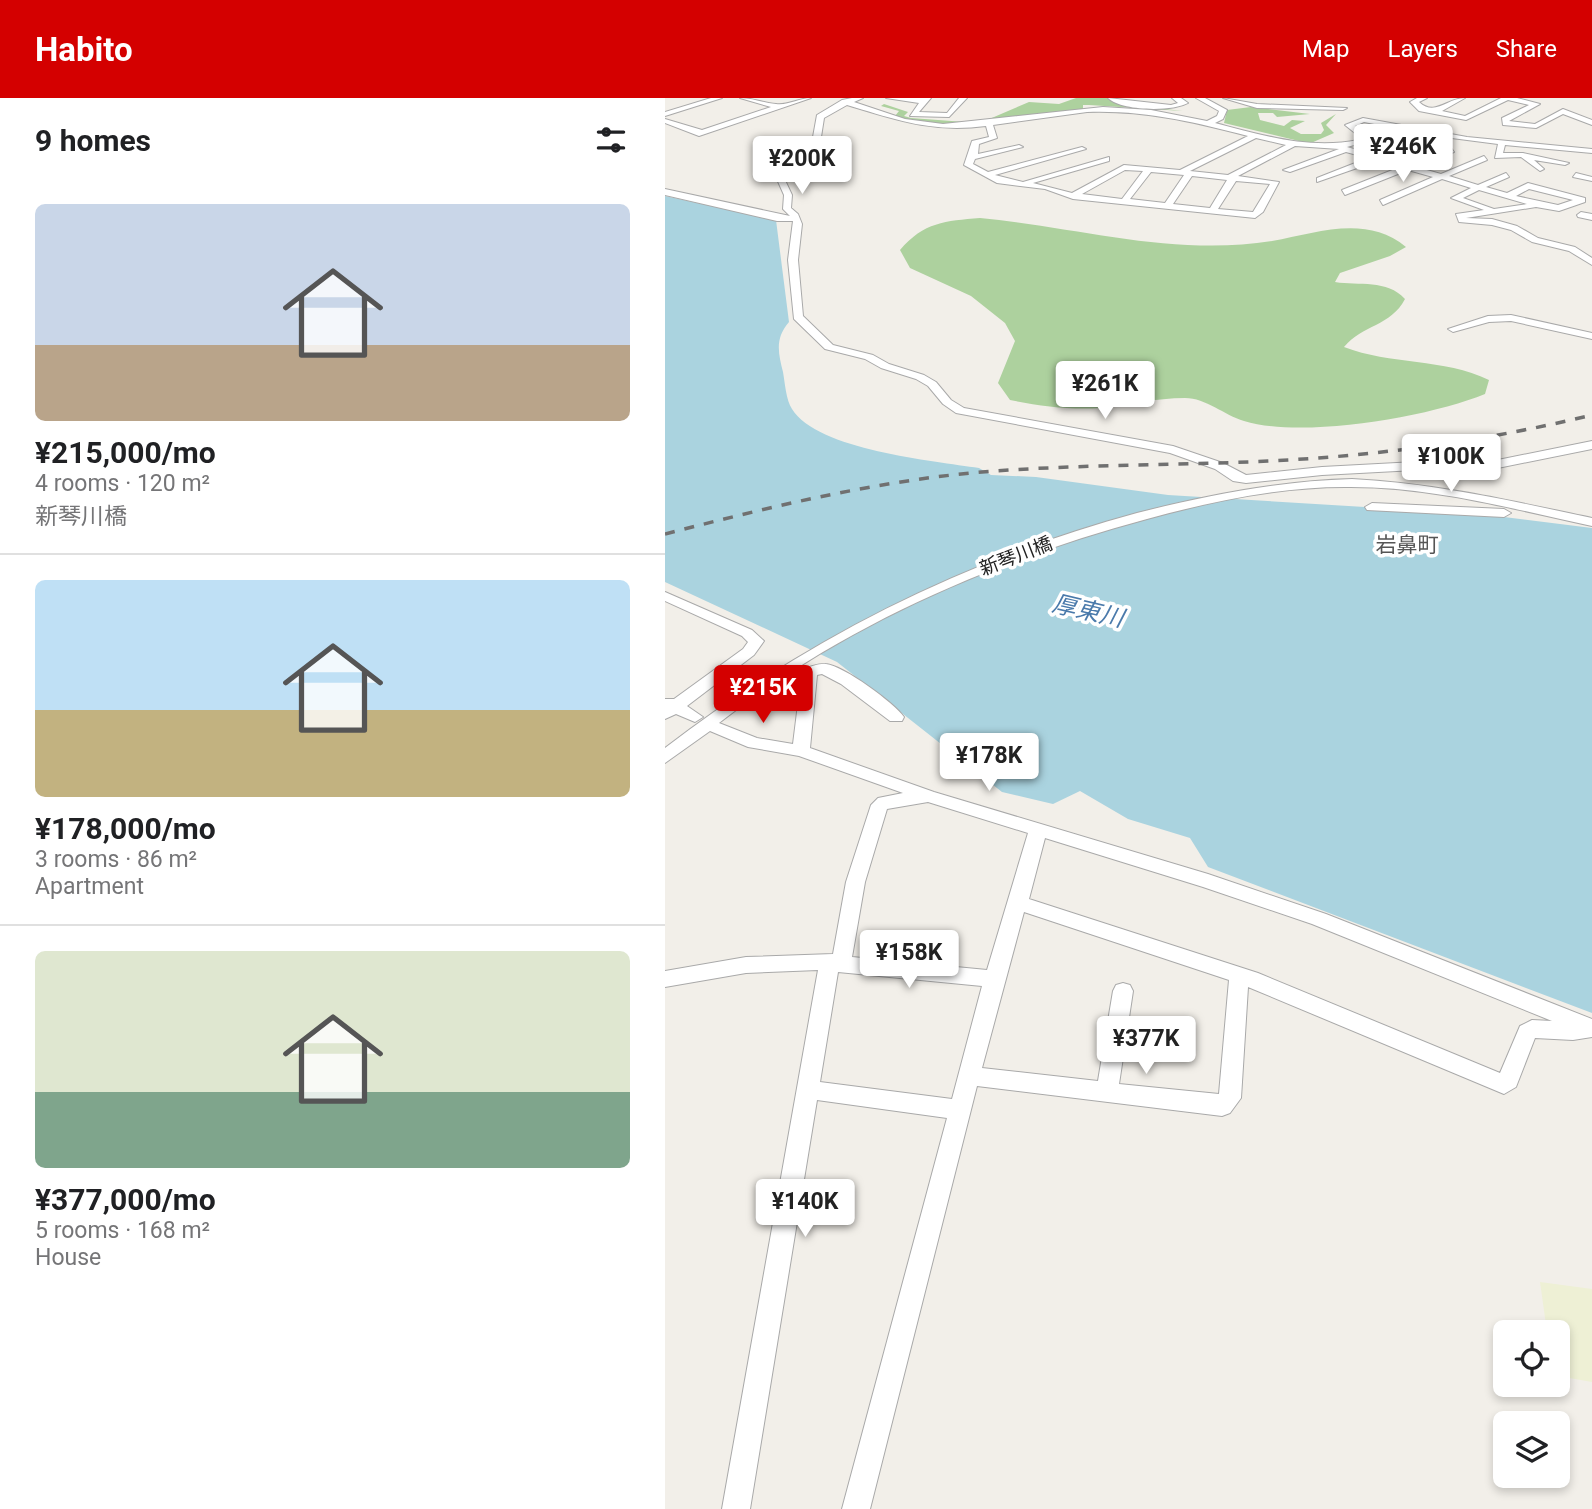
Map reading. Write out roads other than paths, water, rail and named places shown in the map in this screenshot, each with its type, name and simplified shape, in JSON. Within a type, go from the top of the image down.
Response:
[{"type":"street","points":[[744,98],[779,108]]},
{"type":"street","points":[[704,133],[807,98]]},
{"type":"street","points":[[831,98],[911,123],[946,126],[989,124],[1049,114],[1128,110],[1169,114],[1295,143],[1342,148],[1539,205],[1559,208],[1582,200],[1528,186],[1508,196]]},
{"type":"street","points":[[859,98],[820,117],[817,137],[823,144],[781,175],[780,181],[788,195],[786,205],[796,219],[793,260],[798,317],[829,347],[869,357],[885,366],[920,377],[932,384],[947,402],[960,411],[1173,450],[1219,466],[1237,478],[1425,465],[1500,465],[1592,445]]},
{"type":"street","points":[[890,98],[925,99]]},
{"type":"street","points":[[925,99],[913,114],[949,115],[963,98]]},
{"type":"street","points":[[1112,98],[1118,103],[1172,107],[1184,103],[1176,98]]},
{"type":"street","points":[[1200,98],[1223,110],[1220,117],[1207,124]]},
{"type":"street","points":[[1231,98],[1244,104],[1321,99]]},
{"type":"street","points":[[1336,98],[1343,108],[1361,119]]},
{"type":"street","points":[[1423,98],[1414,102],[1422,109],[1485,122]]},
{"type":"street","points":[[1466,118],[1507,98],[1536,104],[1502,123],[1536,126],[1563,111],[1591,122]]},
{"type":"street","points":[[675,104],[690,99]]},
{"type":"street","points":[[1262,99],[1343,108]]},
{"type":"street","points":[[1434,112],[1462,99]]},
{"type":"street","points":[[665,114],[707,101],[719,101]]},
{"type":"street","points":[[744,112],[756,115]]},
{"type":"street","points":[[1306,116],[1339,113],[1443,135],[1592,150]]},
{"type":"street","points":[[669,122],[692,114],[702,115]]},
{"type":"street","points":[[712,118],[731,123]]},
{"type":"street","points":[[1287,170],[1363,140],[1363,134],[1349,125],[1361,119]]},
{"type":"street","points":[[669,122],[718,138]]},
{"type":"street","points":[[1570,123],[1591,122]]},
{"type":"street","points":[[989,124],[993,138],[975,143],[968,165],[1000,181],[1046,187],[1073,196],[1255,215],[1275,182],[1124,167],[1073,196]]},
{"type":"street","points":[[1371,127],[1429,141]]},
{"type":"street","points":[[1167,206],[1185,174],[1256,135]]},
{"type":"street","points":[[1399,155],[1443,135]]},
{"type":"street","points":[[1212,211],[1230,178],[1295,143]]},
{"type":"street","points":[[1502,143],[1498,156],[1523,155],[1564,166],[1537,167],[1523,155]]},
{"type":"street","points":[[1523,155],[1528,145]]},
{"type":"street","points":[[973,168],[1061,146]]},
{"type":"street","points":[[971,158],[1019,148]]},
{"type":"street","points":[[987,174],[1082,149]]},
{"type":"street","points":[[1345,192],[1451,150]]},
{"type":"street","points":[[1055,156],[1108,176]]},
{"type":"street","points":[[1320,180],[1376,158]]},
{"type":"street","points":[[1383,202],[1484,158]]},
{"type":"street","points":[[1024,184],[1106,159]]},
{"type":"street","points":[[1124,202],[1148,170]]},
{"type":"street","points":[[1497,211],[1455,198],[1506,175]]},
{"type":"street","points":[[1576,175],[1592,179]]},
{"type":"street","points":[[665,192],[777,218],[796,219]]},
{"type":"street","points":[[1539,205],[1459,216],[1462,220],[1492,222],[1514,228],[1535,240],[1563,246],[1592,262]]},
{"type":"street","points":[[1492,222],[1534,215]]},
{"type":"street","points":[[1581,215],[1592,217]]},
{"type":"street","points":[[1454,328],[1488,319],[1511,318],[1592,336]]},
{"type":"street","points":[[1425,465],[1437,490]]},
{"type":"street","points":[[1450,474],[1472,471],[1477,467]]},
{"type":"street","name":"新琴川橋","points":[[665,757],[723,712],[800,661],[893,609],[995,563],[1057,540],[1135,517],[1248,494],[1326,484],[1376,484],[1437,490],[1532,511]]},
{"type":"street","points":[[1372,507],[1502,513],[1532,511],[1586,521]]},
{"type":"street","points":[[665,596],[747,633],[755,642],[749,652],[669,708]]},
{"type":"street","points":[[801,751],[810,672],[824,668],[896,717]]},
{"type":"street","points":[[669,708],[695,717]]},
{"type":"street","points":[[716,728],[754,743],[801,751],[928,796],[1038,828],[1319,919],[1591,1028]]},
{"type":"street","points":[[736,1509],[836,962],[859,868],[880,805],[884,802],[928,796]]},
{"type":"street","points":[[856,1509],[994,979],[1033,854],[1038,828]]},
{"type":"street","points":[[1016,902],[1239,975],[1504,1084],[1527,1032],[1532,1028],[1573,1031],[1591,1028]]},
{"type":"street","points":[[665,979],[746,965],[836,962],[994,979]]},
{"type":"street","points":[[970,1076],[1221,1106],[1230,1098],[1239,975]]},
{"type":"street","points":[[1107,1092],[1123,992]]},
{"type":"street","points":[[818,1091],[961,1110]]},
{"type":"water","name":"厚東川","points":[[665,196],[776,220],[789,322],[781,334],[779,346],[788,401],[805,423],[825,435],[850,444],[907,457],[979,468],[991,475],[1036,477],[1168,495],[1480,514],[1592,528],[1592,1013],[1208,867],[1190,838],[1128,819],[1080,791],[1053,804],[1002,792],[837,662],[665,582]]},
{"type":"railway","points":[[665,534],[817,498],[932,477],[1045,468],[1309,459],[1471,440],[1592,415]]},
{"type":"district","name":"岩鼻町","points":[[1407,545]]}]
